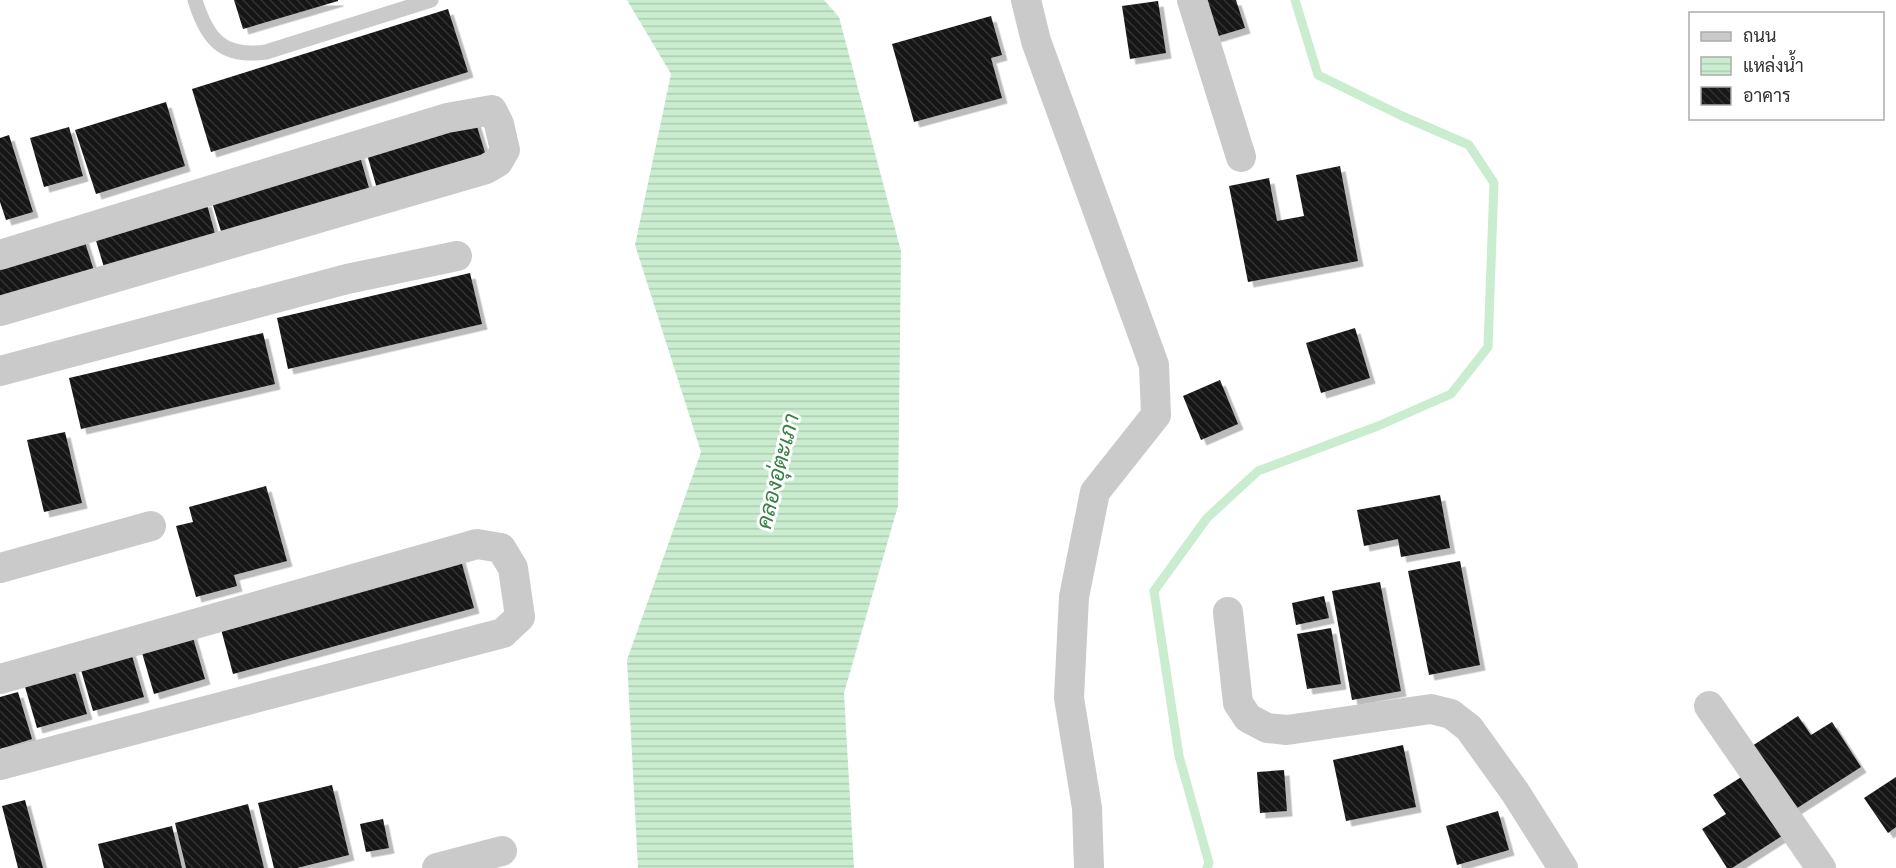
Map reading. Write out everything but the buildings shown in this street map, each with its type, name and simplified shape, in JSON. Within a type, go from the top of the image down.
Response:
[{"type":"street","points":[[1026,0],[1036,41],[1154,364],[1156,415],[1095,492],[1074,597],[1069,698],[1087,808],[1089,868]]},
{"type":"street","points":[[1192,0],[1241,157]]},
{"type":"street","points":[[0,255],[447,118],[492,110],[499,123],[505,150],[498,162],[486,169],[0,311]]},
{"type":"street","points":[[0,371],[347,279],[457,255]]},
{"type":"street","points":[[0,568],[151,526]]},
{"type":"street","points":[[0,680],[477,544],[501,548],[513,568],[520,617],[504,633],[0,765]]},
{"type":"street","points":[[1228,612],[1238,703],[1248,718],[1267,728],[1287,730],[1431,709],[1451,714],[1469,729],[1491,758],[1563,868]]},
{"type":"street","points":[[1709,706],[1821,868]]},
{"type":"street","points":[[437,868],[502,852]]},
{"type":"lane","points":[[195,0],[207,32],[232,52],[248,55],[266,52],[431,0]]},
{"type":"water","name":"คลองอุ่ตะเภา","points":[[627,0],[824,0],[839,17],[901,251],[898,506],[844,693],[854,868],[638,868],[627,660],[701,452],[635,245],[671,74]]},
{"type":"waterway","points":[[1207,868],[1209,863],[1179,756],[1154,591],[1207,518],[1258,471],[1378,426],[1451,394],[1488,347],[1494,183],[1469,145],[1400,115],[1318,75],[1295,0]]}]
